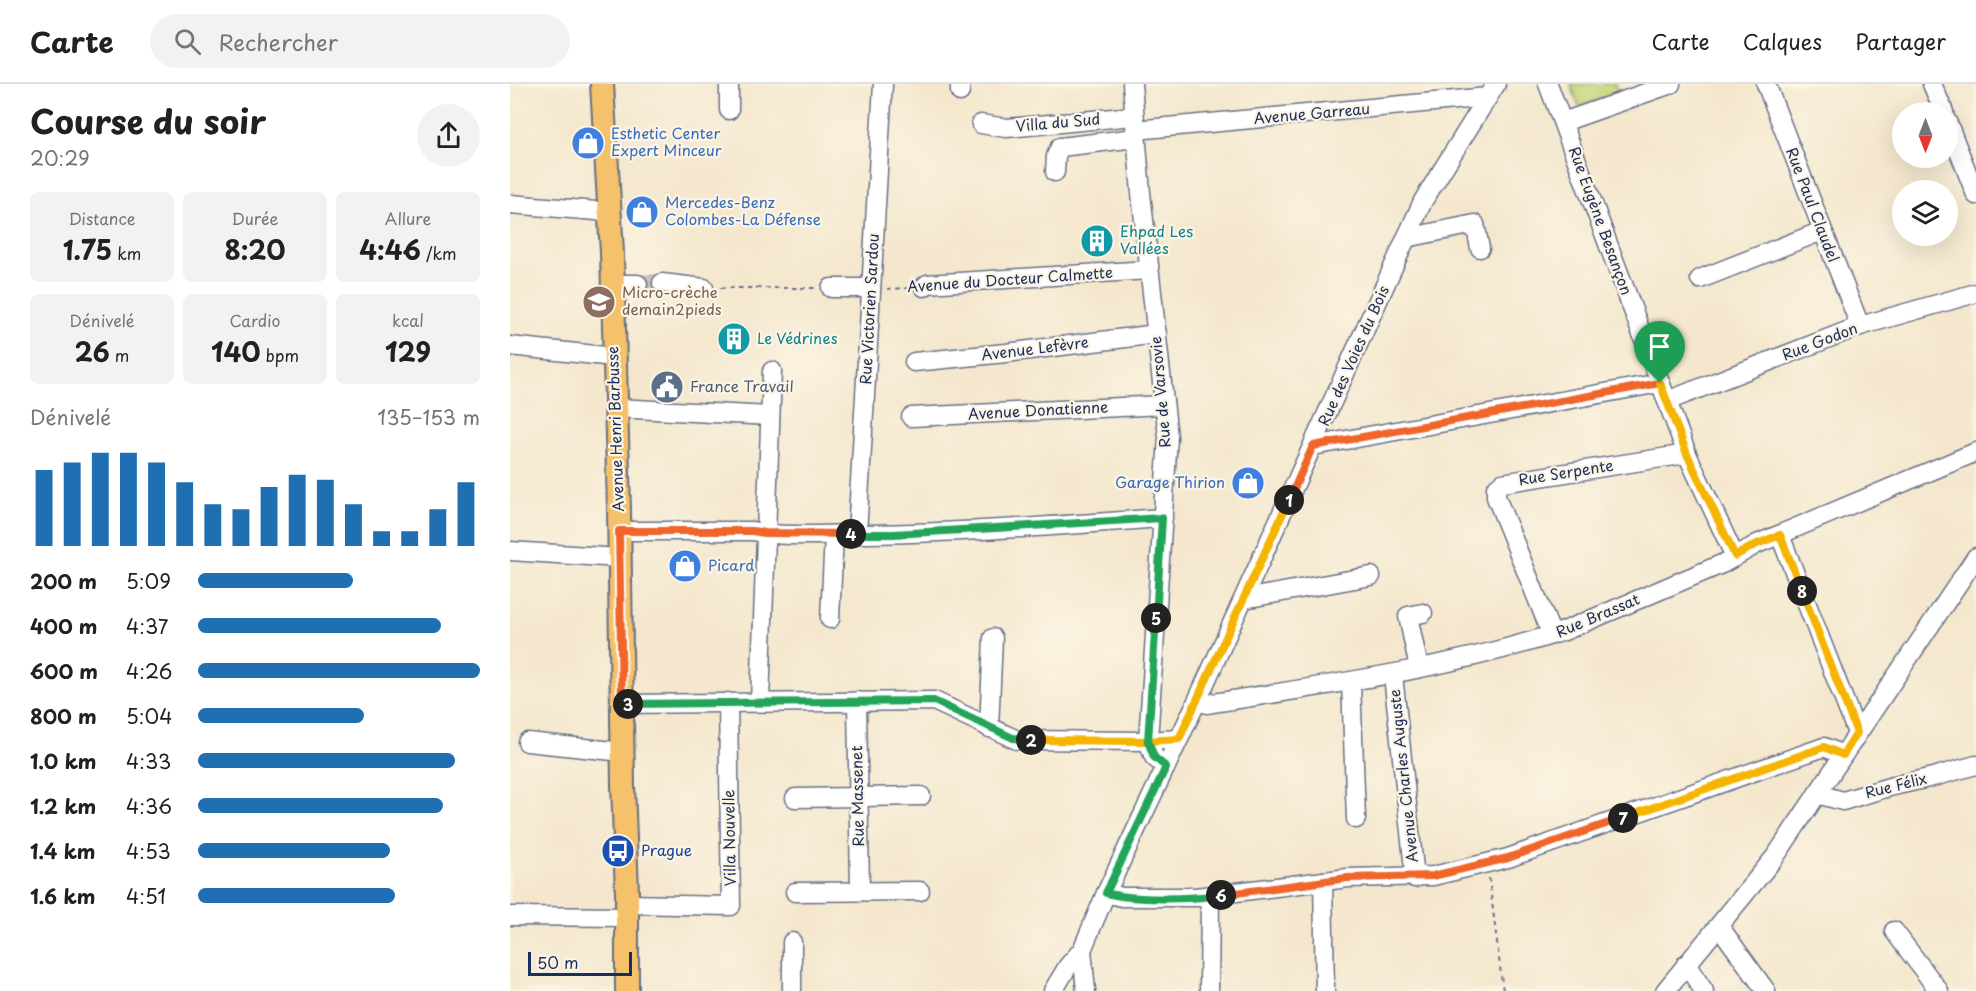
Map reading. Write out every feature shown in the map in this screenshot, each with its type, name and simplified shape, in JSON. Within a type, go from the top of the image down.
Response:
[{"type":"main road","name":"Avenue Henri Barbusse","points":[[603,84],[613,284],[627,991]]},
{"type":"street","points":[[729,84],[729,110]]},
{"type":"street","name":"Rue Victorien Sardou","points":[[857,534],[883,84]]},
{"type":"street","name":"Rue de Varsovie","points":[[1132,84],[1149,270],[1168,437],[1148,741]]},
{"type":"street","name":"Rue Eugène Besançon","points":[[1548,84],[1687,454],[1735,556]]},
{"type":"street","points":[[1563,122],[1671,84]]},
{"type":"street","name":"Rue Paul Claudel","points":[[1766,84],[1860,326]]},
{"type":"street","points":[[1932,84],[1940,102]]},
{"type":"street","name":"Avenue Garreau","points":[[1135,128],[1492,90]]},
{"type":"street","name":"Rue des Voies du Bois","points":[[1053,991],[1068,966],[1082,950],[1106,893],[1244,599],[1423,201],[1492,90]]},
{"type":"street","name":"Villa du Sud","points":[[981,124],[1006,128],[1135,128]]},
{"type":"street","points":[[1055,172],[1056,156],[1060,147],[1135,128]]},
{"type":"street","points":[[1958,149],[1976,195]]},
{"type":"street","points":[[510,204],[609,212]]},
{"type":"street","points":[[1407,238],[1475,224],[1480,248]]},
{"type":"street","points":[[1700,279],[1822,231]]},
{"type":"street","name":"Avenue du Docteur Calmette","points":[[924,287],[927,284],[1149,270]]},
{"type":"street","points":[[662,283],[704,288]]},
{"type":"street","points":[[613,284],[638,284]]},
{"type":"street","points":[[831,288],[871,289]]},
{"type":"street","name":"Rue Godon","points":[[1667,401],[1860,326],[1976,293]]},
{"type":"street","name":"Avenue Lefèvre","points":[[914,362],[1156,334]]},
{"type":"street","points":[[510,346],[614,357]]},
{"type":"street","points":[[760,702],[772,371]]},
{"type":"street","points":[[1313,446],[1660,383]]},
{"type":"street","name":"Avenue Donatienne","points":[[911,417],[1164,405]]},
{"type":"street","points":[[616,408],[770,416]]},
{"type":"street","name":"Rue Brassat","points":[[1197,701],[1207,704],[1393,675],[1552,635],[1735,556],[1757,544],[1976,452]]},
{"type":"street","name":"Rue Serpente","points":[[1552,635],[1496,497],[1496,488],[1502,483],[1687,454]]},
{"type":"street","points":[[619,531],[894,534],[1162,518]]},
{"type":"street","points":[[830,619],[834,535]]},
{"type":"street","points":[[1780,535],[1857,733]]},
{"type":"street","points":[[510,551],[620,558]]},
{"type":"street","points":[[1665,991],[1775,857],[1976,557]]},
{"type":"street","points":[[1244,599],[1371,576]]},
{"type":"street","points":[[1419,669],[1408,616],[1423,613]]},
{"type":"street","points":[[989,728],[993,639]]},
{"type":"street","name":"Avenue Charles Auguste","points":[[1393,675],[1415,878]]},
{"type":"street","points":[[1351,682],[1356,819]]},
{"type":"street","name":"Rue Massenet","points":[[857,701],[860,891]]},
{"type":"street","points":[[622,704],[934,701],[1017,740],[1148,741],[1179,739]]},
{"type":"street","name":"Villa Nouvelle","points":[[627,911],[731,906],[728,702]]},
{"type":"street","points":[[1148,741],[1154,757],[1166,767]]},
{"type":"street","points":[[526,742],[622,752]]},
{"type":"street","points":[[1106,893],[1122,897],[1210,896],[1348,878],[1433,876],[1519,854],[1824,747],[1843,755]]},
{"type":"street","name":"Rue Félix","points":[[1817,794],[1843,801],[1976,765]]},
{"type":"street","points":[[795,798],[921,796]]},
{"type":"street","points":[[1323,881],[1325,991]]},
{"type":"street","points":[[795,892],[920,891]]},
{"type":"street","points":[[1209,991],[1210,896]]},
{"type":"street","points":[[510,916],[627,911]]},
{"type":"street","points":[[1719,926],[1766,991]]},
{"type":"street","points":[[1894,931],[1939,991]]},
{"type":"street","points":[[792,942],[792,991]]},
{"type":"street","points":[[1082,950],[1086,991]]},
{"type":"street","points":[[1686,964],[1704,991]]},
{"type":"path","name":"Avenue du Docteur Calmette","points":[[871,289],[924,287]]},
{"type":"path","points":[[704,288],[831,288]]},
{"type":"path","points":[[1487,863],[1503,991]]},
{"type":"green space","points":[[1571,84],[1615,84],[1618,93],[1579,107]]},
{"type":"tunnel","points":[[638,284],[662,283]]},
{"type":"place","name":"Esthetic Center Expert Minceur","points":[[588,143]]},
{"type":"place","name":"Mercedes-Benz Colombes-La Défense","points":[[642,212]]},
{"type":"place","name":"Ehpad Les Vallées","points":[[1097,241]]},
{"type":"place","name":"Micro-crèche demain2pieds","points":[[599,302]]},
{"type":"place","name":"Le Védrines","points":[[734,339]]},
{"type":"place","name":"France Travail","points":[[667,387]]},
{"type":"place","name":"Garage Thirion","points":[[1248,483]]},
{"type":"place","name":"Picard","points":[[685,566]]},
{"type":"place","name":"Prague","points":[[618,851]]},
{"type":"route","points":[[1660,383],[1313,446],[1179,739],[1148,741],[1017,740],[934,701],[622,704],[619,531],[894,534],[1162,518],[1148,741],[1154,757],[1166,767],[1106,893],[1122,897],[1196,897],[1348,878],[1433,876],[1508,858],[1824,747],[1843,755],[1857,733],[1780,535],[1735,556],[1687,454],[1660,383]]}]
